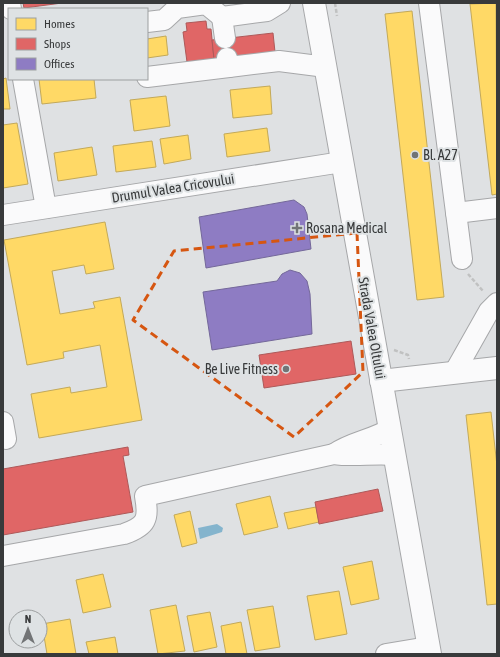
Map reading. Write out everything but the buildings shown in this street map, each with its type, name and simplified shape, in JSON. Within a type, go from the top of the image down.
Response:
[{"type":"main road","name":"Strada Valea Oltului","points":[[314,3],[429,650]]},
{"type":"main road","points":[[382,381],[497,368]]},
{"type":"street","points":[[222,17],[267,11],[280,3]]},
{"type":"street","points":[[429,3],[462,259]]},
{"type":"street","points":[[148,22],[164,20],[177,8],[206,4],[222,17],[225,38]]},
{"type":"street","points":[[148,77],[228,62],[279,61],[326,67]]},
{"type":"street","points":[[23,80],[46,208]]},
{"type":"street","name":"Drumul Valea Cricovului","points":[[3,215],[342,162]]},
{"type":"street","points":[[456,213],[497,208]]},
{"type":"street","points":[[454,373],[486,316],[491,298]]},
{"type":"street","points":[[334,454],[343,447],[379,435],[390,429]]},
{"type":"street","points":[[3,556],[134,531],[146,520],[148,511],[145,496],[334,454],[350,456],[383,454],[395,455]]},
{"type":"street","points":[[386,654],[429,650]]},
{"type":"path","points":[[462,259],[469,275],[491,298]]},
{"type":"highlighted area","points":[[357,233],[363,372],[294,437],[133,320],[174,251]]},
{"type":"water","points":[[217,524],[223,528],[222,532],[200,539],[198,528]]},
{"type":"place","name":"Bl. A27","points":[[415,155]]},
{"type":"place","name":"Rosana Medical","points":[[297,228]]},
{"type":"place","name":"Be Live Fitness","points":[[286,369]]}]
